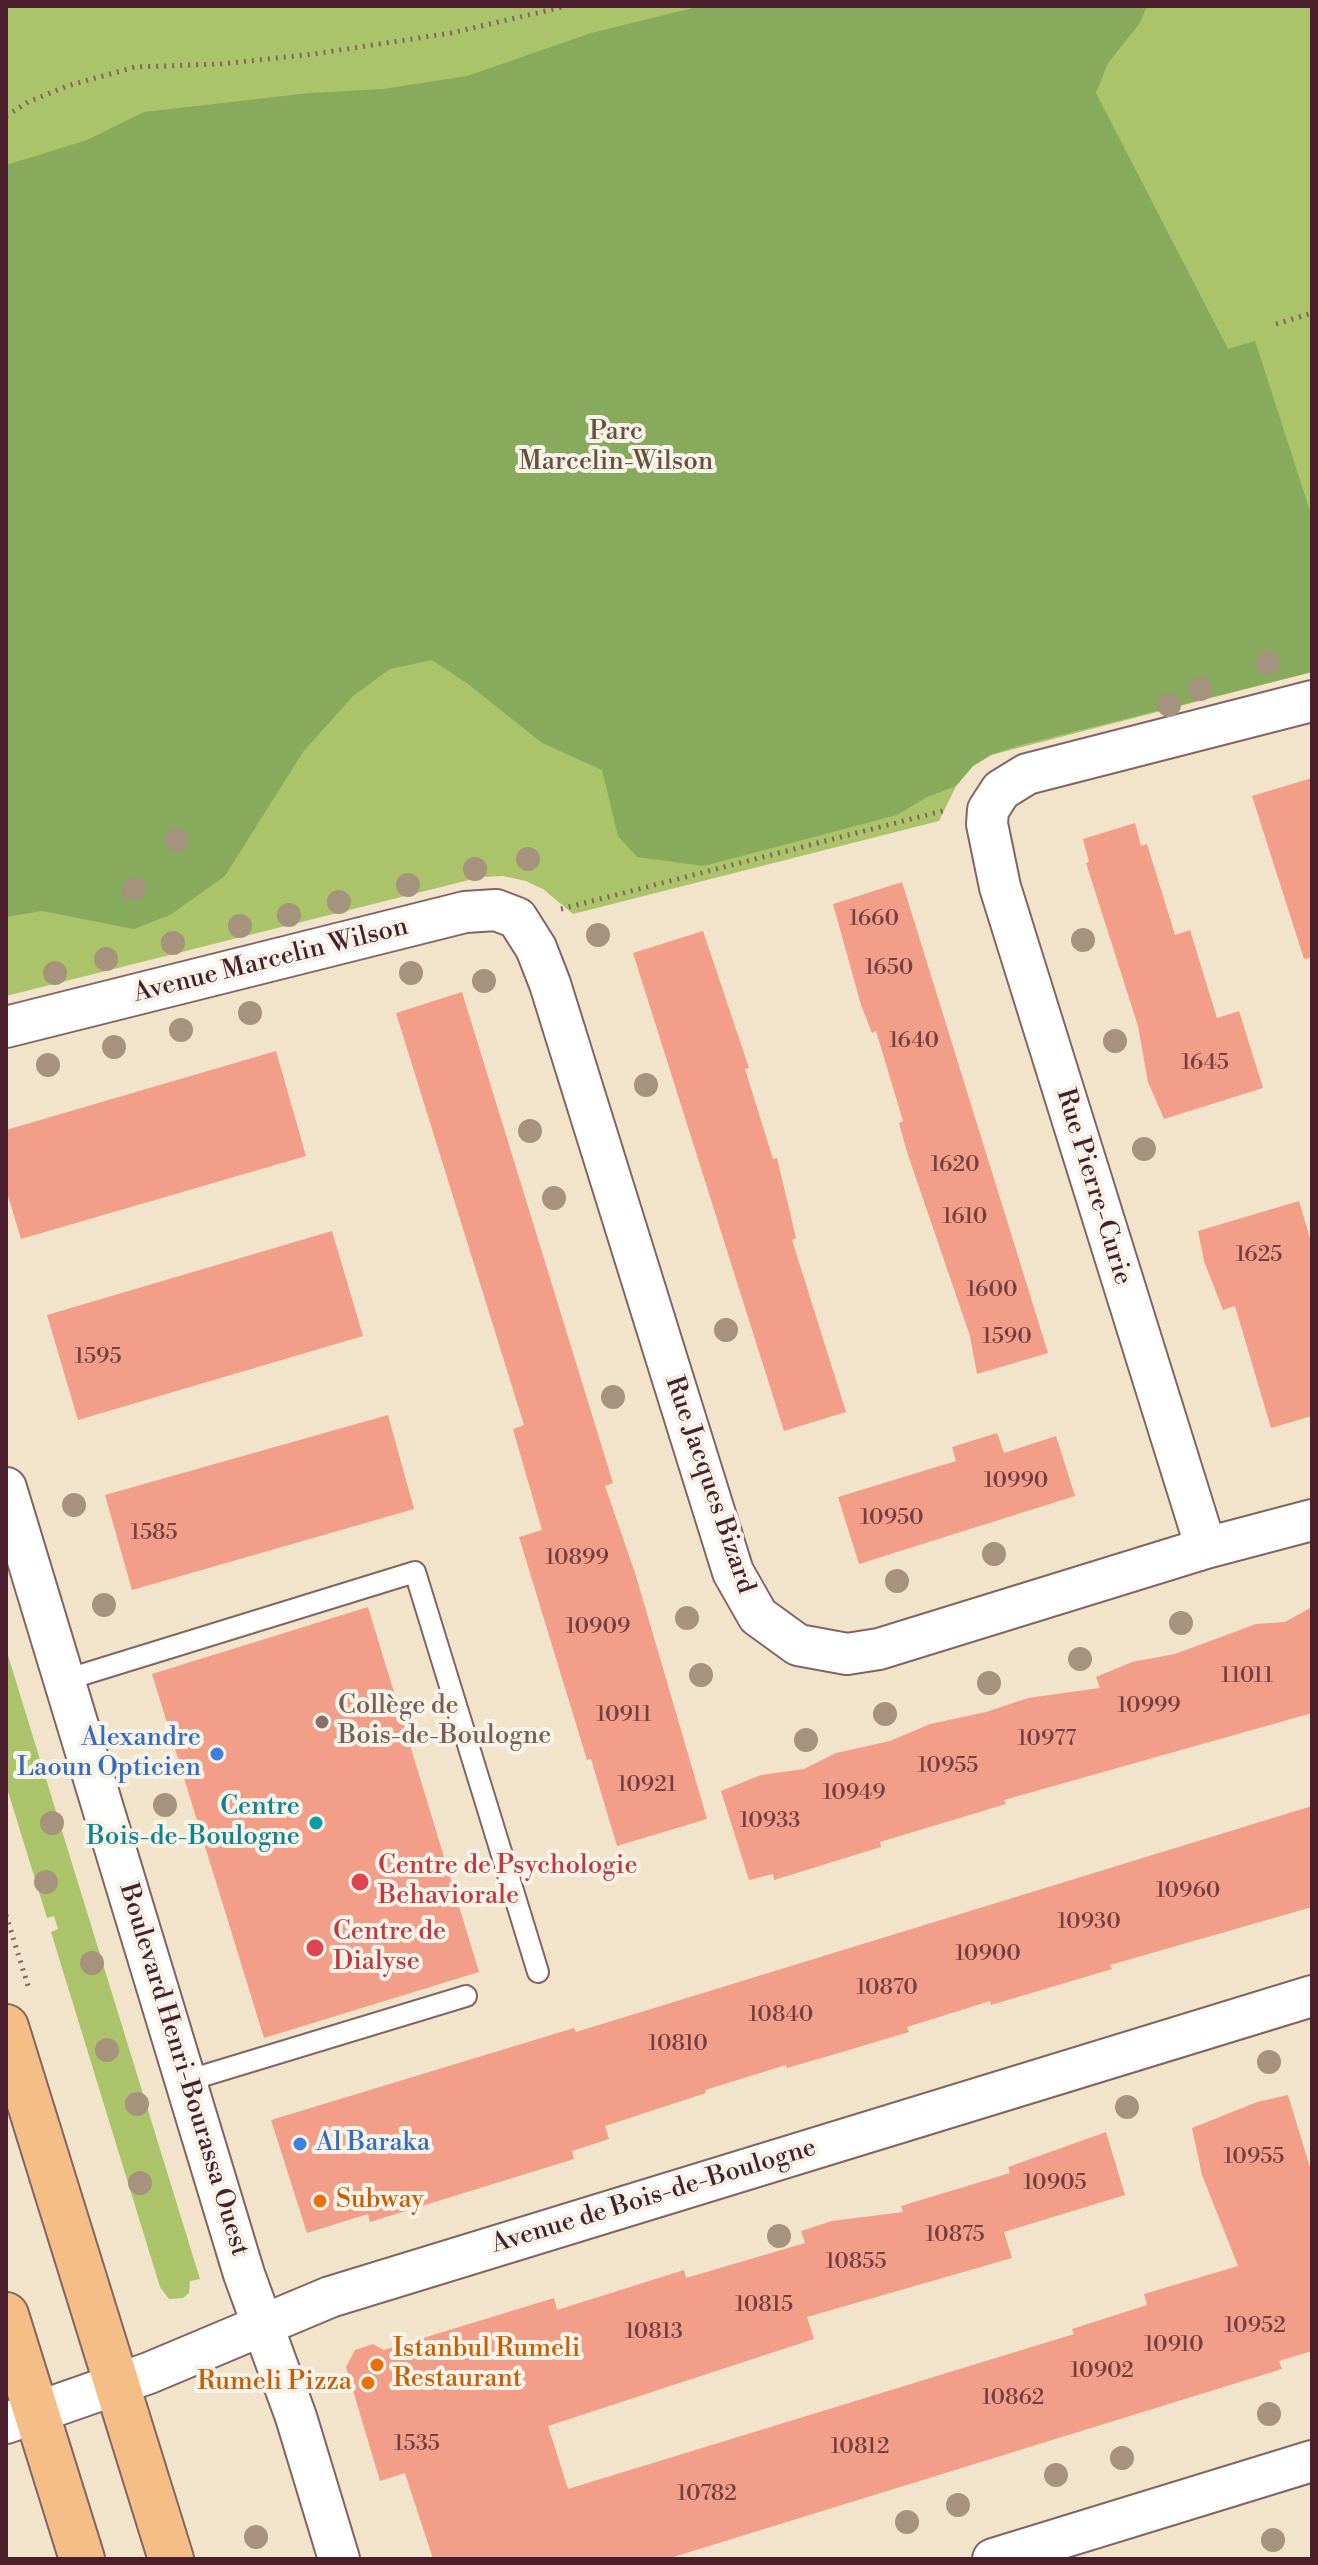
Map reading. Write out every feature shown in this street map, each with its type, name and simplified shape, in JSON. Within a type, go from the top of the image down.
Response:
[{"type":"main road","points":[[6,2027],[171,2559]]},
{"type":"main road","points":[[6,2315],[22,2419],[82,2559]]},
{"type":"street","name":"Rue Pierre-Curie","points":[[1206,1548],[1000,887],[987,824],[993,800],[1001,790],[1027,774],[1312,701]]},
{"type":"street","name":"Avenue Marcelin Wilson","points":[[6,1027],[465,912],[507,913],[524,925],[528,933]]},
{"type":"street","name":"Rue Jacques Bizard","points":[[528,933],[550,984],[733,1572],[748,1603],[770,1628],[814,1650],[863,1653],[1206,1548],[1312,1520]]},
{"type":"street","name":"Boulevard Henri-Bourassa Ouest","points":[[6,1488],[186,2081],[339,2559]]},
{"type":"street","name":"Avenue de Bois-de-Boulogne","points":[[22,2419],[116,2385],[330,2297],[1312,1996]]},
{"type":"street","points":[[993,2559],[1312,2461]]},
{"type":"lane","points":[[65,1680],[415,1572],[538,1972]]},
{"type":"lane","points":[[186,2081],[466,1996]]},
{"type":"path","points":[[6,116],[28,102],[67,86],[135,67],[221,64],[314,54],[451,33],[567,6]]},
{"type":"path","points":[[1276,324],[1312,313]]},
{"type":"path","points":[[567,905],[944,810]]},
{"type":"green space","name":"Parc Marcelin-Wilson","points":[[6,6],[1312,6],[1312,672],[991,755],[973,766],[956,786],[939,821],[573,914],[543,889],[526,881],[503,876],[481,877],[6,996]]},
{"type":"green space","name":"Parc Marcelin-Wilson","points":[[701,6],[1147,6],[1140,23],[1108,63],[1096,93],[1228,349],[1255,341],[1312,517],[1312,672],[1017,746],[991,755],[973,766],[956,786],[927,797],[897,815],[704,866],[637,857],[618,836],[602,770],[542,743],[468,684],[432,660],[390,669],[353,696],[303,752],[225,876],[170,915],[134,929],[42,911],[6,917],[6,165],[87,140],[144,112],[309,93],[383,89],[467,76],[591,33]]},
{"type":"green space","points":[[6,1649],[200,2279],[190,2281],[189,2293],[183,2298],[169,2299],[160,2287],[51,1932],[58,1929],[54,1916],[47,1918],[6,1785]]},
{"type":"building","points":[[1312,778],[1312,957],[1304,959],[1252,796]]},
{"type":"building","points":[[1135,823],[1141,846],[1147,844],[1175,935],[1190,930],[1217,1018],[1239,1011],[1263,1088],[1164,1119],[1148,1082],[1138,1026],[1086,863],[1089,862],[1083,839]]},
{"type":"building","points":[[902,882],[1048,1353],[977,1374],[970,1336],[907,1152],[899,1123],[903,1121],[876,1031],[872,1033],[861,1005],[833,904]]},
{"type":"building","points":[[703,931],[749,1068],[745,1069],[773,1159],[777,1158],[796,1238],[792,1240],[846,1412],[784,1431],[633,953]]},
{"type":"building","points":[[462,992],[613,1483],[605,1486],[636,1576],[707,1819],[617,1846],[591,1759],[587,1760],[519,1537],[542,1530],[513,1429],[524,1425],[396,1013]]},
{"type":"building","points":[[276,1051],[306,1156],[21,1239],[6,1189],[6,1130]]},
{"type":"building","points":[[1299,1201],[1312,1245],[1312,1416],[1271,1428],[1235,1306],[1223,1310],[1204,1261],[1198,1231]]},
{"type":"building","points":[[332,1231],[363,1336],[78,1420],[47,1315]]},
{"type":"building","points":[[388,1415],[414,1509],[132,1590],[105,1495]]},
{"type":"building","points":[[997,1433],[1004,1453],[1056,1436],[1075,1496],[859,1564],[838,1497],[956,1461],[952,1447]]},
{"type":"building","name":"Centre Bois-de-Boulogne","points":[[368,1607],[479,1972],[264,2038],[152,1674]]},
{"type":"building","points":[[1312,1607],[1312,1713],[1004,1800],[1006,1804],[880,1842],[881,1847],[774,1880],[773,1874],[749,1880],[721,1791],[761,1775],[804,1769],[836,1753],[890,1741],[930,1724],[986,1712],[1028,1698],[1100,1688],[1096,1677],[1132,1662],[1175,1654],[1256,1624],[1285,1622]]},
{"type":"building","points":[[1312,1806],[1312,1907],[1110,1965],[1112,1969],[991,2005],[990,2001],[907,2027],[909,2032],[705,2090],[706,2093],[605,2126],[609,2139],[572,2151],[574,2159],[370,2222],[368,2214],[307,2233],[271,2120],[574,2028],[576,2032]]},
{"type":"building","points":[[1288,2095],[1312,2174],[1312,2351],[1279,2361],[1282,2369],[667,2559],[433,2559],[405,2473],[380,2481],[346,2367],[355,2350],[373,2344],[384,2350],[554,2298],[557,2310],[684,2270],[686,2278],[805,2243],[801,2231],[832,2221],[903,2212],[901,2206],[1010,2173],[1008,2167],[1106,2132],[1125,2195],[1004,2232],[1012,2258],[807,2317],[814,2339],[548,2426],[568,2489],[1074,2334],[1072,2329],[1147,2305],[1144,2294],[1238,2266],[1202,2175],[1192,2128],[1257,2102]]},
{"type":"place","name":"Collège de Bois-de-Boulogne","points":[[322,1722]]},
{"type":"place","name":"Alexandre Laoun Opticien","points":[[217,1754]]},
{"type":"place","name":"Centre Bois-de-Boulogne","points":[[316,1823]]},
{"type":"place","name":"Centre de Psychologie Behaviorale","points":[[360,1882]]},
{"type":"place","name":"Centre de Dialyse","points":[[315,1948]]},
{"type":"place","name":"Al Baraka","points":[[300,2144]]},
{"type":"place","name":"Subway","points":[[320,2201]]},
{"type":"place","name":"Istanbul Rumeli Restaurant","points":[[377,2365]]},
{"type":"place","name":"Rumeli Pizza","points":[[368,2383]]}]
